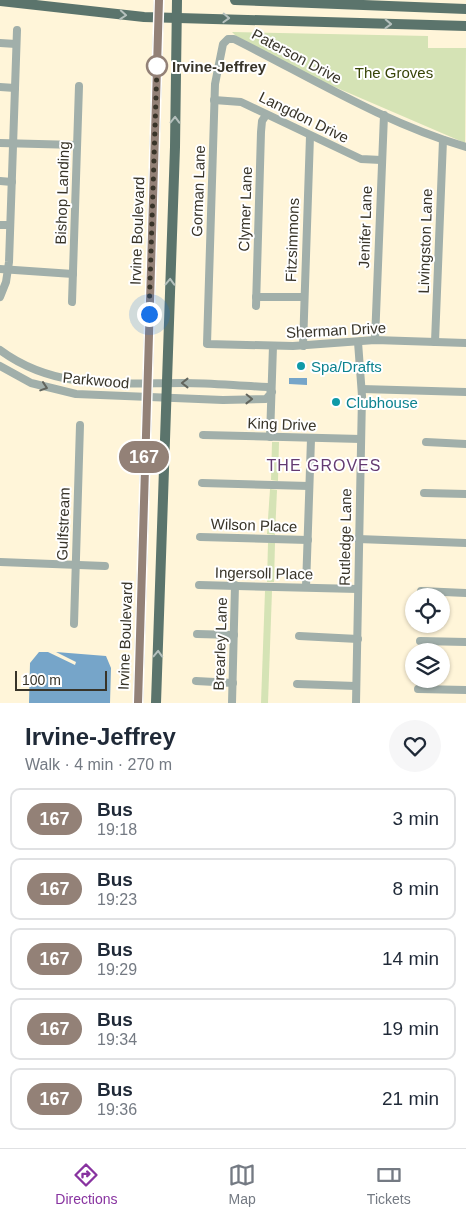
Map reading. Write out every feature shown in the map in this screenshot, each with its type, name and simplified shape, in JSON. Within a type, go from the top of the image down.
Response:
[{"type":"main road","name":"Irvine Boulevard","points":[[138,703],[146,383],[159,0]]},
{"type":"main road","points":[[156,703],[177,0]]},
{"type":"main road","points":[[235,0],[466,9]]},
{"type":"main road","points":[[0,1],[87,12],[158,17],[466,26]]},
{"type":"street","points":[[0,297],[10,225],[17,30]]},
{"type":"street","name":"Paterson Drive","points":[[225,40],[234,39],[384,115],[442,140],[466,147]]},
{"type":"street","name":"Gorman Lane","points":[[207,344],[214,100],[219,60],[225,40]]},
{"type":"street","points":[[0,44],[16,44]]},
{"type":"street","name":"Bishop Landing","points":[[72,302],[79,86]]},
{"type":"street","points":[[0,87],[15,88]]},
{"type":"street","name":"Langdon Drive","points":[[214,100],[241,102],[361,159],[381,160]]},
{"type":"street","name":"Clymer Lane","points":[[256,306],[261,132],[262,121],[266,115]]},
{"type":"street","name":"Jenifer Lane","points":[[375,340],[384,115]]},
{"type":"street","name":"Fitzsimmons","points":[[303,346],[310,136]]},
{"type":"street","name":"Livingston Lane","points":[[435,342],[442,140]]},
{"type":"street","points":[[0,143],[77,145]]},
{"type":"street","points":[[0,181],[12,182]]},
{"type":"street","points":[[0,225],[10,225]]},
{"type":"street","points":[[4,269],[73,274]]},
{"type":"street","points":[[256,297],[304,297]]},
{"type":"street","name":"Sherman Drive","points":[[207,344],[303,346],[375,340],[466,343]]},
{"type":"street","name":"Rutledge Lane","points":[[356,703],[362,389],[358,342]]},
{"type":"street","points":[[270,437],[273,346]]},
{"type":"street","name":"Parkwood","points":[[0,350],[22,365],[55,378],[94,384],[146,383]]},
{"type":"street","name":"Parkwood","points":[[0,366],[32,383],[54,390],[76,394],[166,398]]},
{"type":"street","points":[[146,383],[225,384],[268,387],[272,392]]},
{"type":"street","points":[[362,389],[466,392]]},
{"type":"street","points":[[166,398],[266,399],[272,392]]},
{"type":"street","name":"Gulfstream","points":[[74,624],[80,425]]},
{"type":"street","name":"King Drive","points":[[204,435],[361,439]]},
{"type":"street","points":[[306,587],[311,439]]},
{"type":"street","points":[[426,442],[466,444]]},
{"type":"street","points":[[202,483],[309,486]]},
{"type":"street","points":[[424,493],[466,494]]},
{"type":"street","name":"Wilson Place","points":[[200,537],[308,540]]},
{"type":"street","points":[[358,539],[466,543]]},
{"type":"street","points":[[0,562],[105,566]]},
{"type":"street","name":"Ingersoll Place","points":[[199,585],[358,589]]},
{"type":"street","name":"Brearley Lane","points":[[232,703],[235,586]]},
{"type":"street","points":[[450,592],[466,592]]},
{"type":"street","points":[[197,634],[234,635]]},
{"type":"street","points":[[299,636],[358,639]]},
{"type":"street","points":[[420,641],[466,642]]},
{"type":"street","points":[[196,681],[233,683]]},
{"type":"street","points":[[297,684],[356,686]]},
{"type":"street","points":[[418,689],[466,690]]},
{"type":"green space","name":"The Groves","points":[[232,32],[428,36],[428,48],[466,48],[465,143],[321,81],[236,36]]},
{"type":"green space","points":[[272,442],[279,442],[278,481],[271,480]]},
{"type":"green space","points":[[270,489],[277,490],[275,535],[267,534]]},
{"type":"green space","points":[[268,543],[275,543],[274,582],[267,582]]},
{"type":"green space","points":[[265,591],[272,591],[268,703],[261,703]]},
{"type":"water","points":[[289,378],[307,378],[307,385],[289,384]]},
{"type":"water","points":[[39,652],[48,652],[75,665],[76,662],[56,652],[106,656],[111,668],[110,703],[29,703],[30,663]]},
{"type":"bus line","name":"167","points":[[138,703],[146,383],[159,0]]},
{"type":"place","name":"Irvine-Jeffrey","points":[[157,66]]},
{"type":"place","name":"Spa/Drafts","points":[[301,366]]},
{"type":"place","name":"Clubhouse","points":[[336,402]]},
{"type":"district","name":"THE GROVES","points":[[324,465]]},
{"type":"route","points":[[149,314],[157,66]]}]
